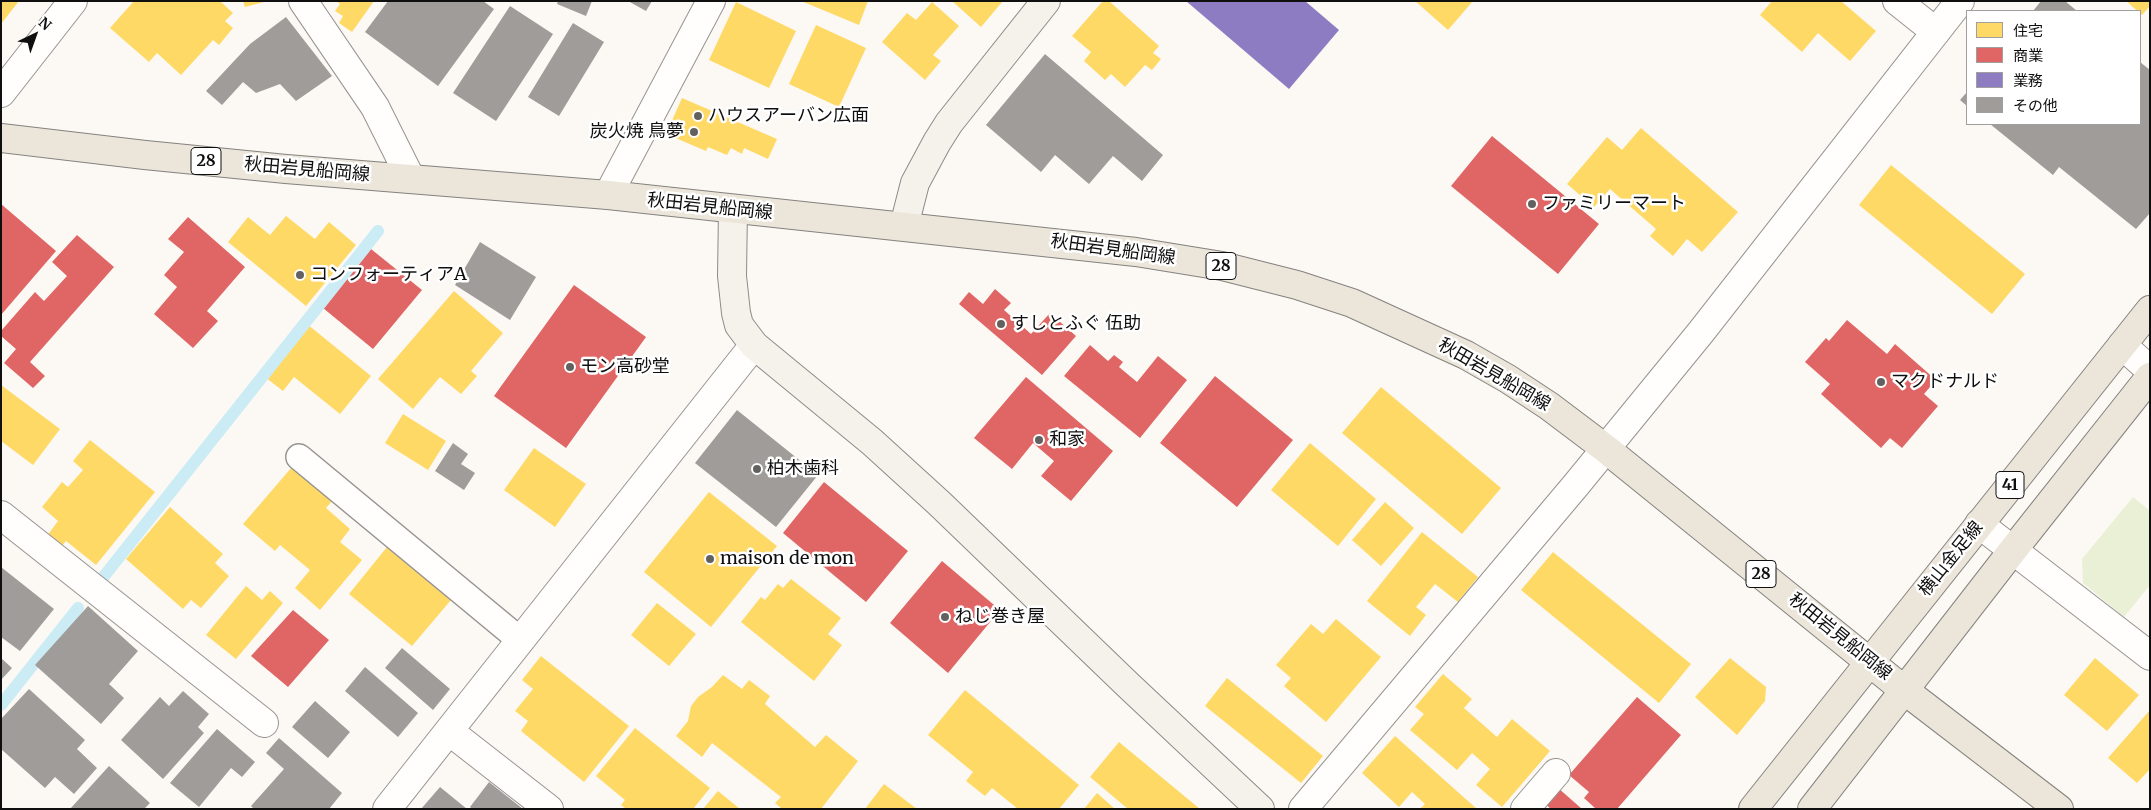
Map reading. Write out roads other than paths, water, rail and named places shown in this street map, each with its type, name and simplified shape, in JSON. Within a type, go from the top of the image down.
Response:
[{"type":"main road","name":"秋田岩見船岡線","points":[[1,138],[155,156],[608,196],[1136,252],[1222,266],[1297,285],[1352,303],[1466,355],[1508,379],[1549,406],[1606,449],[1904,690],[2059,809]]},
{"type":"main road","name":"横山金足線","points":[[1753,809],[2150,310]]},
{"type":"main road","name":"41","points":[[1812,809],[2012,550],[2150,377]]},
{"type":"street","points":[[1,93],[73,1]]},
{"type":"street","points":[[303,1],[375,107],[411,179]]},
{"type":"street","points":[[608,196],[711,1]]},
{"type":"street","points":[[904,226],[915,183],[937,142],[950,122],[1046,1]]},
{"type":"street","points":[[1897,1],[1936,32]]},
{"type":"street","points":[[1304,809],[1606,449],[1701,332],[1960,1]]},
{"type":"street","points":[[733,209],[732,276],[736,313],[738,325],[754,345],[872,442],[939,503],[1260,809]]},
{"type":"street","points":[[388,809],[754,345]]},
{"type":"street","points":[[2122,345],[2150,370]]},
{"type":"street","points":[[1,515],[264,723]]},
{"type":"street","points":[[1979,524],[2150,656]]},
{"type":"street","points":[[449,731],[549,809]]},
{"type":"street","points":[[1525,809],[1556,773]]},
{"type":"lane","points":[[299,457],[520,640]]},
{"type":"waterway","points":[[101,580],[378,231]]},
{"type":"waterway","points":[[1,705],[78,608]]},
{"type":"place","name":"ハウスアーバン広面","points":[[698,116]]},
{"type":"place","name":"炭火焼 鳥夢","points":[[694,132]]},
{"type":"place","name":"ファミリーマート","points":[[1532,204]]},
{"type":"place","name":"コンフォーティアA","points":[[300,275]]},
{"type":"place","name":"すしとふぐ 伍助","points":[[1001,324]]},
{"type":"place","name":"モン高砂堂","points":[[570,367]]},
{"type":"place","name":"マクドナルド","points":[[1881,382]]},
{"type":"place","name":"和家","points":[[1039,440]]},
{"type":"place","name":"柏木歯科","points":[[757,469]]},
{"type":"place","name":"maison de mon","points":[[710,559]]},
{"type":"place","name":"ねじ巻き屋","points":[[945,617]]}]
